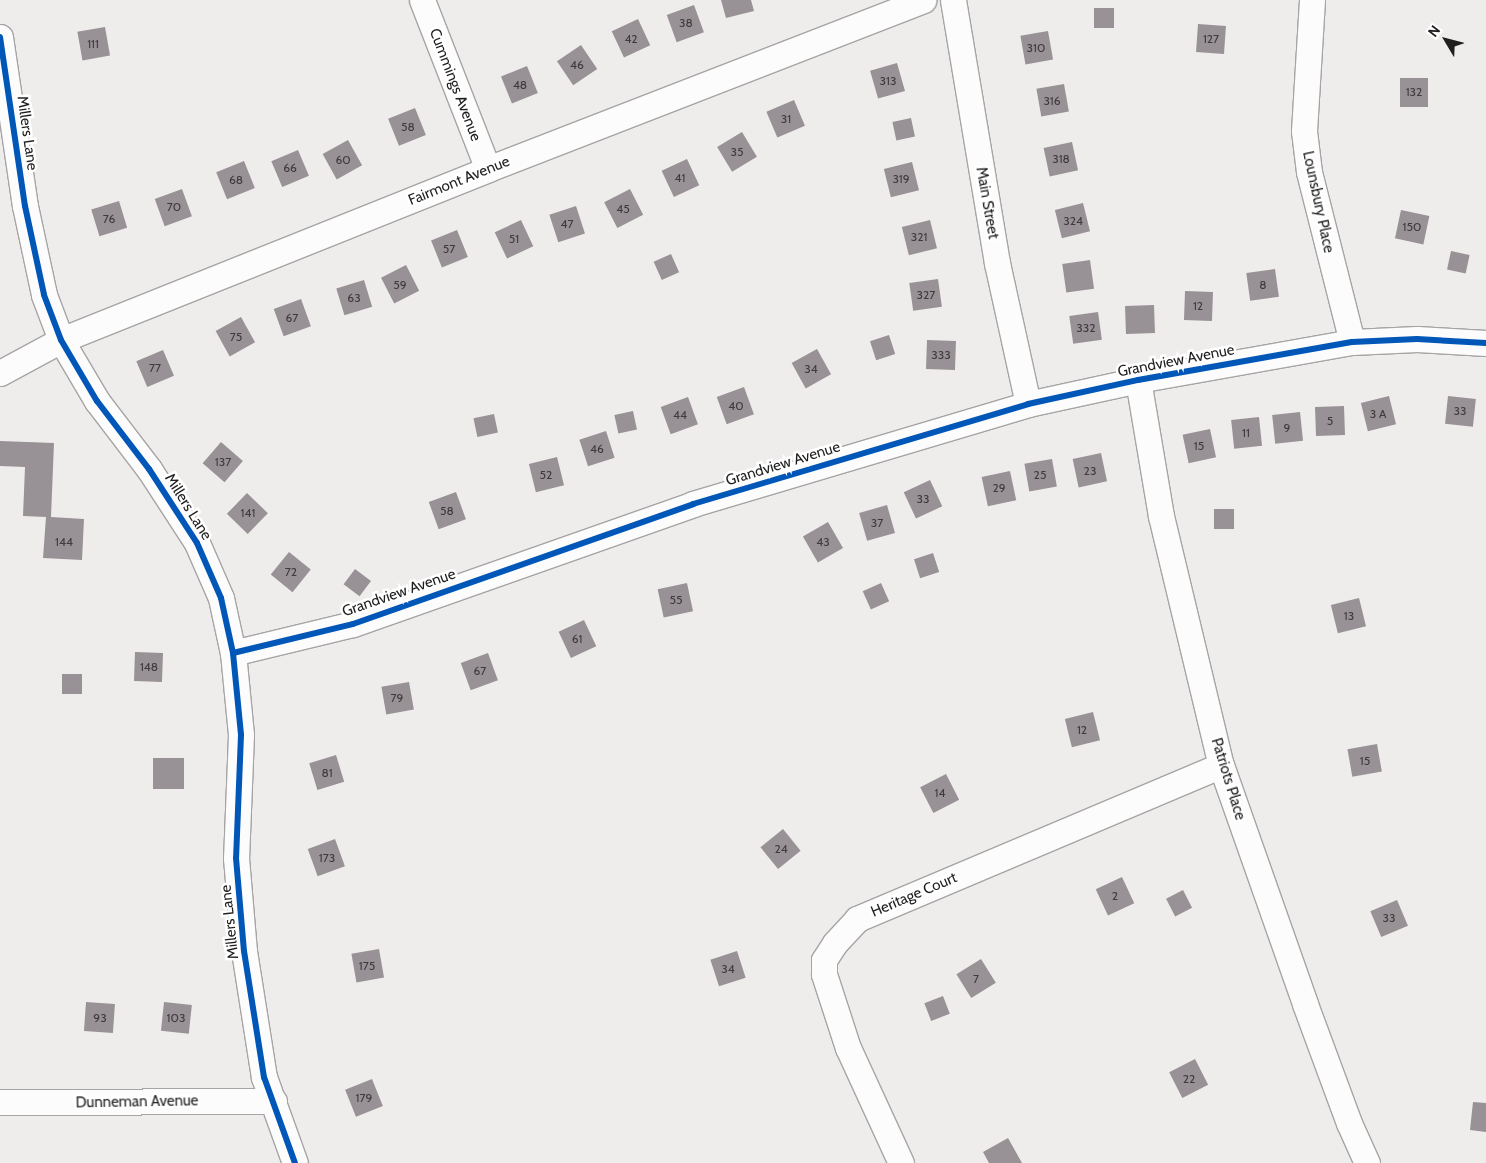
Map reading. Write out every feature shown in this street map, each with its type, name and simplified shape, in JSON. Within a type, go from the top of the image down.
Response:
[{"type":"street","name":"Cummings Avenue","points":[[422,0],[488,169]]},
{"type":"street","name":"Fairmont Avenue","points":[[0,373],[61,340],[488,169],[923,0]]},
{"type":"street","name":"Main Street","points":[[953,0],[997,262],[1028,404]]},
{"type":"street","name":"Lounsbury Place","points":[[1312,0],[1304,131],[1309,172],[1352,342]]},
{"type":"street","name":"Millers Lane","points":[[0,37],[25,206],[44,295],[61,340],[97,401],[149,469],[196,543],[221,598],[233,653],[241,735],[236,858],[244,950],[264,1077],[295,1163]]},
{"type":"street","name":"Grandview Avenue","points":[[233,653],[352,624],[693,504],[1028,404],[1138,380],[1352,342],[1417,339],[1486,343]]},
{"type":"street","name":"Patriots Place","points":[[1138,380],[1161,516],[1221,765],[1305,1004],[1349,1123],[1367,1163]]},
{"type":"street","name":"Heritage Court","points":[[901,1163],[848,1048],[824,974],[824,960],[835,943],[857,919],[1221,765]]},
{"type":"street","name":"Dunneman Avenue","points":[[0,1102],[274,1101]]},
{"type":"building","points":[[721,0],[751,0],[754,11],[726,18]]},
{"type":"building","points":[[694,5],[704,32],[677,42],[667,15]]},
{"type":"building","points":[[1094,8],[1114,8],[1114,28],[1094,28]]},
{"type":"building","points":[[638,19],[650,45],[624,58],[612,31]]},
{"type":"building","points":[[1198,24],[1226,26],[1224,54],[1196,52]]},
{"type":"building","points":[[105,27],[110,56],[82,60],[77,32]]},
{"type":"building","points":[[1048,31],[1053,60],[1025,64],[1020,36]]},
{"type":"building","points":[[581,45],[597,69],[573,85],[557,61]]},
{"type":"building","points":[[897,63],[905,91],[878,99],[870,71]]},
{"type":"building","points":[[527,66],[538,93],[512,103],[501,76]]},
{"type":"building","points":[[1400,78],[1428,78],[1428,107],[1400,107]]},
{"type":"building","points":[[1064,84],[1069,112],[1041,116],[1036,89]]},
{"type":"building","points":[[794,100],[805,126],[777,137],[766,112]]},
{"type":"building","points":[[415,108],[426,135],[399,146],[388,119]]},
{"type":"building","points":[[911,118],[915,137],[896,141],[892,122]]},
{"type":"building","points":[[742,132],[757,157],[732,172],[717,147]]},
{"type":"building","points":[[348,140],[362,165],[337,179],[323,154]]},
{"type":"building","points":[[1072,142],[1078,170],[1050,176],[1044,148]]},
{"type":"building","points":[[298,150],[309,176],[282,187],[271,161]]},
{"type":"building","points":[[687,159],[699,185],[674,197],[662,171]]},
{"type":"building","points":[[244,161],[255,188],[227,199],[216,172]]},
{"type":"building","points":[[912,162],[919,190],[891,197],[884,169]]},
{"type":"building","points":[[182,189],[192,216],[165,226],[155,199]]},
{"type":"building","points":[[630,189],[643,215],[617,228],[604,202]]},
{"type":"building","points":[[119,201],[127,228],[99,236],[91,209]]},
{"type":"building","points":[[1083,203],[1090,231],[1062,238],[1055,210]]},
{"type":"building","points":[[576,206],[585,234],[558,242],[549,215]]},
{"type":"building","points":[[1401,210],[1429,216],[1423,244],[1395,238]]},
{"type":"building","points":[[521,220],[533,246],[507,259],[495,232]]},
{"type":"building","points":[[930,220],[937,248],[909,255],[902,227]]},
{"type":"building","points":[[457,230],[468,257],[442,267],[431,240]]},
{"type":"building","points":[[1451,251],[1470,255],[1466,274],[1447,270]]},
{"type":"building","points":[[671,254],[679,272],[662,280],[654,262]]},
{"type":"building","points":[[1090,260],[1094,289],[1066,293],[1062,264]]},
{"type":"building","points":[[406,265],[419,291],[394,304],[381,278]]},
{"type":"building","points":[[1275,269],[1279,297],[1250,301],[1246,273]]},
{"type":"building","points":[[938,279],[942,307],[913,311],[909,283]]},
{"type":"building","points":[[364,280],[372,307],[344,315],[336,288]]},
{"type":"building","points":[[1185,291],[1213,292],[1212,321],[1184,320]]},
{"type":"building","points":[[301,299],[311,326],[284,336],[274,309]]},
{"type":"building","points":[[1154,305],[1155,333],[1126,334],[1125,306]]},
{"type":"building","points":[[1098,312],[1102,340],[1073,344],[1069,316]]},
{"type":"building","points":[[241,317],[255,342],[230,356],[216,331]]},
{"type":"building","points":[[889,335],[895,354],[876,360],[870,341]]},
{"type":"building","points":[[927,340],[956,341],[955,370],[926,369]]},
{"type":"building","points":[[817,349],[831,374],[806,388],[792,363]]},
{"type":"building","points":[[163,350],[174,376],[147,387],[136,361]]},
{"type":"building","points":[[744,387],[754,414],[727,424],[717,397]]},
{"type":"building","points":[[1389,396],[1396,424],[1368,431],[1361,403]]},
{"type":"building","points":[[1448,396],[1476,399],[1473,427],[1445,424]]},
{"type":"building","points":[[688,397],[698,424],[671,434],[661,407]]},
{"type":"building","points":[[1344,406],[1345,435],[1316,436],[1315,407]]},
{"type":"building","points":[[633,411],[637,430],[618,434],[614,415]]},
{"type":"building","points":[[1300,412],[1303,441],[1275,444],[1272,415]]},
{"type":"building","points":[[494,414],[498,433],[477,437],[473,418]]},
{"type":"building","points":[[1259,417],[1262,446],[1234,449],[1231,420]]},
{"type":"building","points":[[1210,429],[1216,457],[1189,463],[1183,435]]},
{"type":"building","points":[[606,431],[615,458],[588,466],[579,440]]},
{"type":"building","points":[[0,441],[54,443],[51,517],[84,519],[82,560],[43,558],[46,517],[23,516],[25,467],[0,466]]},
{"type":"building","points":[[221,442],[243,461],[225,482],[203,463]]},
{"type":"building","points":[[1101,453],[1107,481],[1079,487],[1073,459]]},
{"type":"building","points":[[557,457],[564,485],[536,492],[529,464]]},
{"type":"building","points":[[1052,459],[1057,487],[1029,491],[1024,464]]},
{"type":"building","points":[[1010,471],[1016,500],[988,506],[982,477]]},
{"type":"building","points":[[930,480],[942,506],[916,519],[904,492]]},
{"type":"building","points":[[456,492],[466,519],[439,529],[429,502]]},
{"type":"building","points":[[247,493],[268,513],[248,534],[227,514]]},
{"type":"building","points":[[887,505],[895,533],[867,541],[859,513]]},
{"type":"building","points":[[1214,509],[1234,509],[1234,529],[1214,529]]},
{"type":"building","points":[[828,522],[843,548],[818,562],[803,536]]},
{"type":"building","points":[[289,552],[311,570],[293,592],[271,575]]},
{"type":"building","points":[[933,553],[939,572],[920,578],[914,559]]},
{"type":"building","points":[[355,569],[371,581],[360,596],[344,584]]},
{"type":"building","points":[[687,583],[693,611],[664,618],[658,589]]},
{"type":"building","points":[[881,583],[889,601],[871,609],[863,591]]},
{"type":"building","points":[[1359,598],[1366,626],[1338,633],[1331,605]]},
{"type":"building","points":[[584,620],[596,646],[571,658],[559,632]]},
{"type":"building","points":[[135,652],[163,653],[162,682],[134,681]]},
{"type":"building","points":[[488,653],[498,680],[471,690],[461,663]]},
{"type":"building","points":[[62,674],[82,674],[82,694],[62,694]]},
{"type":"building","points":[[409,682],[414,710],[386,714],[381,687]]},
{"type":"building","points":[[1093,712],[1100,740],[1072,747],[1065,719]]},
{"type":"building","points":[[1377,744],[1382,772],[1352,777],[1347,749]]},
{"type":"building","points":[[336,755],[344,782],[317,790],[309,763]]},
{"type":"building","points":[[153,758],[184,758],[184,789],[153,789]]},
{"type":"building","points":[[946,774],[959,800],[933,813],[920,787]]},
{"type":"building","points":[[783,829],[801,851],[778,869],[760,847]]},
{"type":"building","points":[[335,839],[345,866],[318,876],[308,849]]},
{"type":"building","points":[[1122,877],[1134,903],[1108,916],[1096,889]]},
{"type":"building","points":[[1183,890],[1192,908],[1175,916],[1166,899]]},
{"type":"building","points":[[1397,900],[1408,926],[1381,937],[1370,911]]},
{"type":"building","points":[[379,949],[384,978],[356,982],[351,954]]},
{"type":"building","points":[[737,951],[746,978],[719,986],[710,960]]},
{"type":"building","points":[[981,959],[996,983],[971,998],[956,974]]},
{"type":"building","points":[[943,996],[950,1014],[931,1021],[924,1003]]},
{"type":"building","points":[[86,1002],[115,1004],[113,1033],[84,1031]]},
{"type":"building","points":[[164,1002],[192,1005],[189,1034],[161,1031]]},
{"type":"building","points":[[1195,1059],[1208,1085],[1182,1098],[1169,1072]]},
{"type":"building","points":[[372,1079],[383,1106],[356,1117],[345,1090]]},
{"type":"building","points":[[1473,1102],[1486,1103],[1486,1132],[1470,1130]]},
{"type":"building","points":[[1008,1138],[1022,1163],[989,1163],[983,1152]]},
{"type":"cycle path","points":[[0,37],[25,206],[44,295],[61,340],[97,401],[149,469],[197,543],[221,598],[233,653],[241,735],[236,858],[244,951],[264,1077],[295,1163]]},
{"type":"cycle path","points":[[233,653],[353,624],[693,504],[1028,404],[1138,380],[1352,342],[1417,339],[1486,343]]}]
